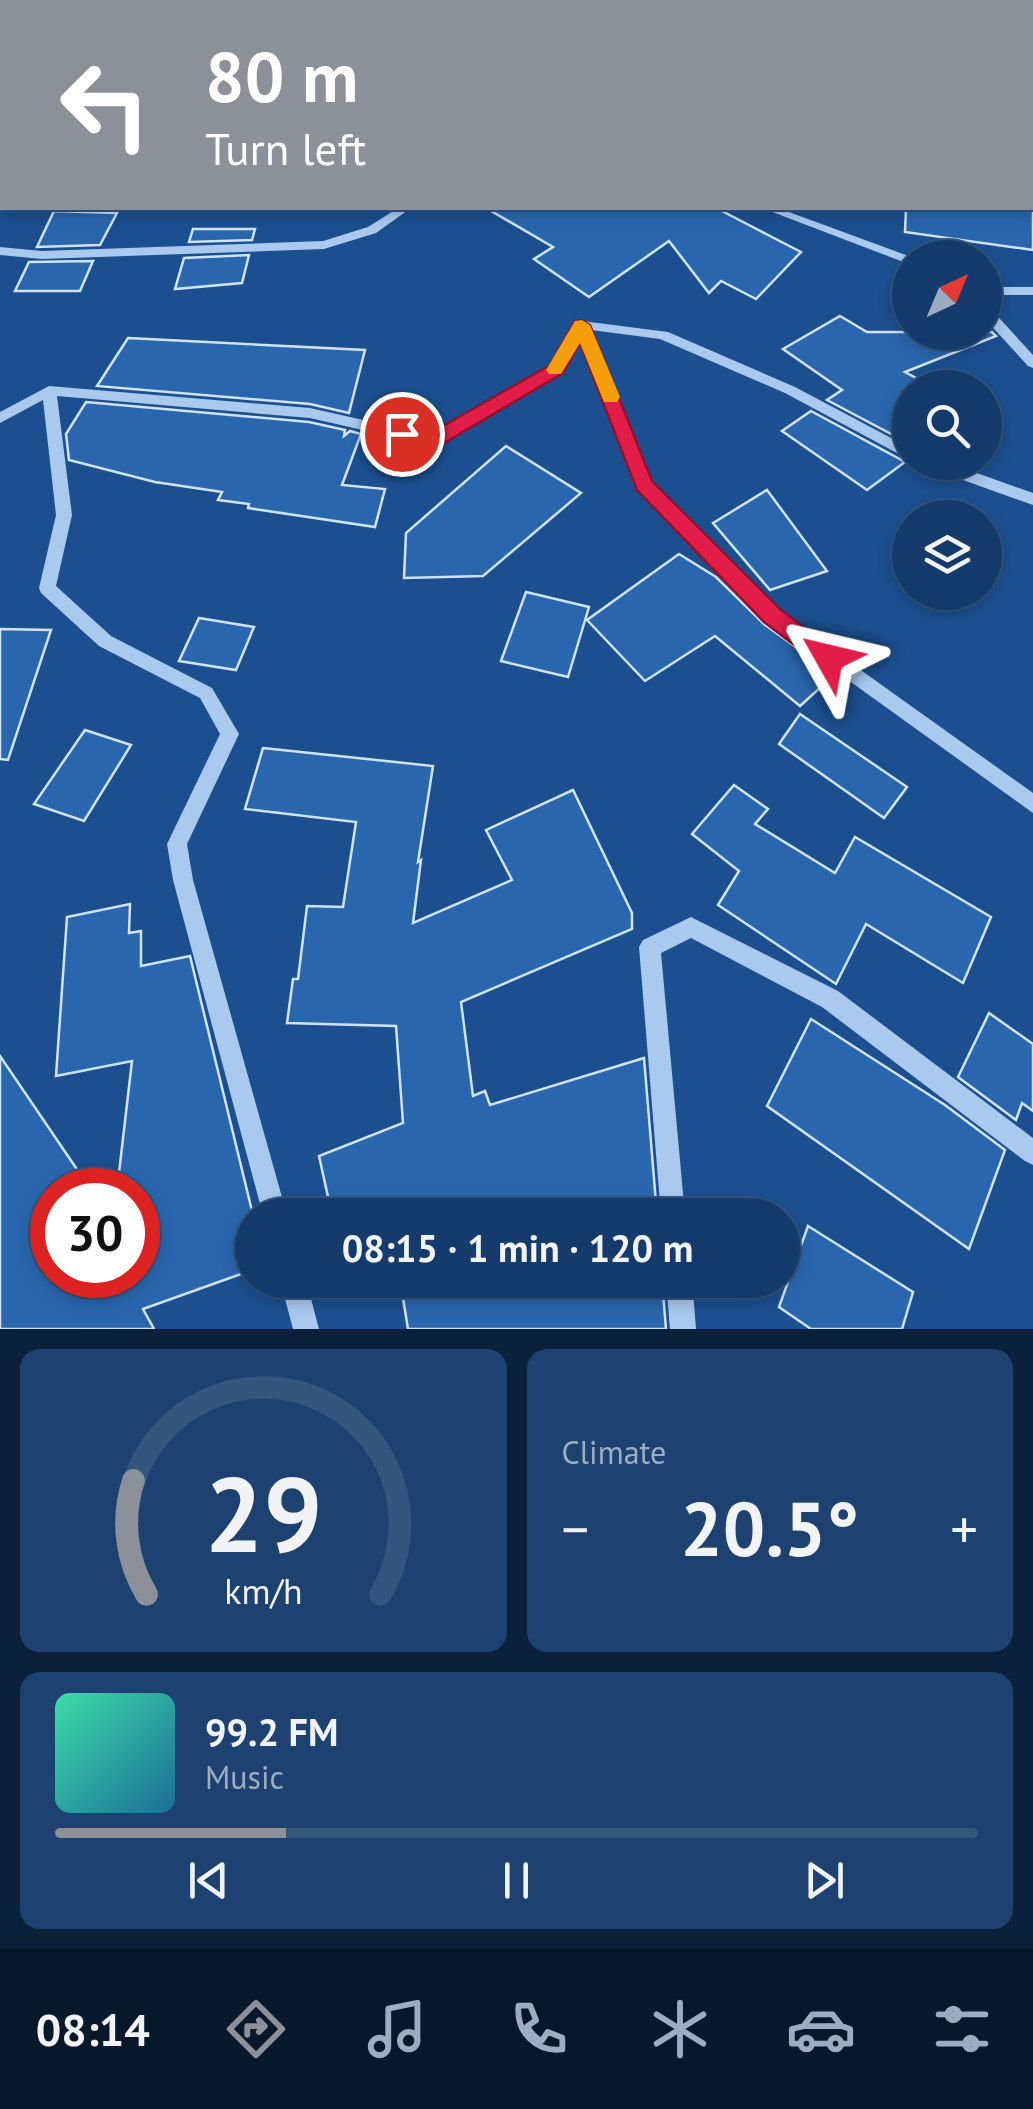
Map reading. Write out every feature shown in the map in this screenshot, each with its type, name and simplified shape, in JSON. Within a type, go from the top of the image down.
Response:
[{"type":"street","points":[[0,251],[60,254],[324,246],[372,230],[403,210]]},
{"type":"street","points":[[773,210],[892,253]]},
{"type":"street","points":[[1002,291],[1033,292]]},
{"type":"street","points":[[0,418],[49,391],[310,413],[432,441],[557,369],[582,325]]},
{"type":"street","points":[[582,325],[663,335],[790,390],[892,446]]},
{"type":"street","points":[[582,325],[644,485],[705,551],[772,616],[1033,804]]},
{"type":"street","points":[[1002,330],[1033,364]]},
{"type":"street","points":[[49,391],[64,514],[47,588],[105,641],[206,694],[230,734],[178,844],[183,880],[270,1198]]},
{"type":"street","points":[[980,480],[1033,499]]},
{"type":"street","points":[[672,1198],[650,947],[691,927],[830,999],[1033,1153]]},
{"type":"street","points":[[298,1298],[306,1329]]},
{"type":"street","points":[[680,1298],[683,1329]]},
{"type":"building","points":[[489,210],[720,210],[801,252],[756,299],[721,281],[709,293],[669,241],[589,297],[534,259],[553,247]]},
{"type":"building","points":[[906,210],[1033,210],[1033,250],[1002,246],[1002,240],[962,240],[905,232]]},
{"type":"building","points":[[54,211],[117,213],[100,245],[37,247]]},
{"type":"building","points":[[193,229],[255,229],[252,240],[189,242]]},
{"type":"building","points":[[249,255],[242,283],[175,289],[184,258]]},
{"type":"building","points":[[93,261],[80,291],[15,291],[29,262]]},
{"type":"building","points":[[840,316],[867,332],[892,332],[892,350],[961,350],[910,370],[892,370],[892,434],[827,400],[842,390],[783,349]]},
{"type":"building","points":[[128,338],[365,350],[349,413],[310,404],[97,386]]},
{"type":"building","points":[[86,402],[309,422],[345,430],[344,436],[350,431],[361,434],[342,485],[385,489],[375,527],[248,508],[249,504],[218,500],[222,492],[155,482],[69,460],[66,434]]},
{"type":"building","points":[[811,411],[892,455],[892,472],[867,490],[782,431]]},
{"type":"building","points":[[506,446],[581,493],[483,576],[404,578],[406,533]]},
{"type":"building","points":[[767,490],[827,571],[770,590],[713,523]]},
{"type":"building","points":[[679,554],[716,577],[764,624],[834,675],[800,706],[715,636],[645,681],[587,620]]},
{"type":"building","points":[[526,592],[589,607],[568,677],[501,661]]},
{"type":"building","points":[[199,618],[254,627],[236,670],[179,661]]},
{"type":"building","points":[[0,629],[51,630],[8,760],[0,759]]},
{"type":"building","points":[[800,714],[907,787],[884,818],[779,744]]},
{"type":"building","points":[[85,730],[131,745],[84,821],[34,804]]},
{"type":"building","points":[[263,748],[433,766],[413,923],[512,880],[486,830],[573,790],[632,913],[632,929],[461,1002],[473,1096],[485,1091],[490,1105],[644,1058],[656,1198],[328,1198],[319,1156],[403,1123],[396,1026],[287,1023],[293,979],[298,979],[307,906],[343,907],[356,822],[245,809]]},
{"type":"building","points":[[734,785],[768,809],[755,824],[835,873],[855,837],[991,917],[963,983],[866,924],[836,984],[718,905],[739,871],[692,834]]},
{"type":"building","points":[[130,904],[129,933],[141,931],[141,966],[190,956],[249,1198],[235,1198],[235,1276],[143,1309],[154,1329],[0,1329],[0,1056],[76,1168],[30,1168],[30,1298],[160,1298],[160,1168],[120,1168],[132,1061],[56,1076],[67,917]]},
{"type":"building","points":[[989,1013],[1033,1044],[1033,1111],[1022,1103],[1016,1120],[958,1077]]},
{"type":"building","points":[[811,1019],[945,1105],[1005,1150],[969,1249],[767,1106]]},
{"type":"building","points":[[808,1226],[913,1292],[902,1329],[811,1329],[779,1307],[782,1298],[800,1298],[800,1248]]},
{"type":"building","points":[[403,1298],[663,1298],[666,1329],[408,1329]]},
{"type":"slow traffic","points":[[555,370],[582,325],[611,397]]},
{"type":"route","points":[[402,434],[432,441],[557,369],[582,325],[644,485],[772,616],[829,658]]}]
